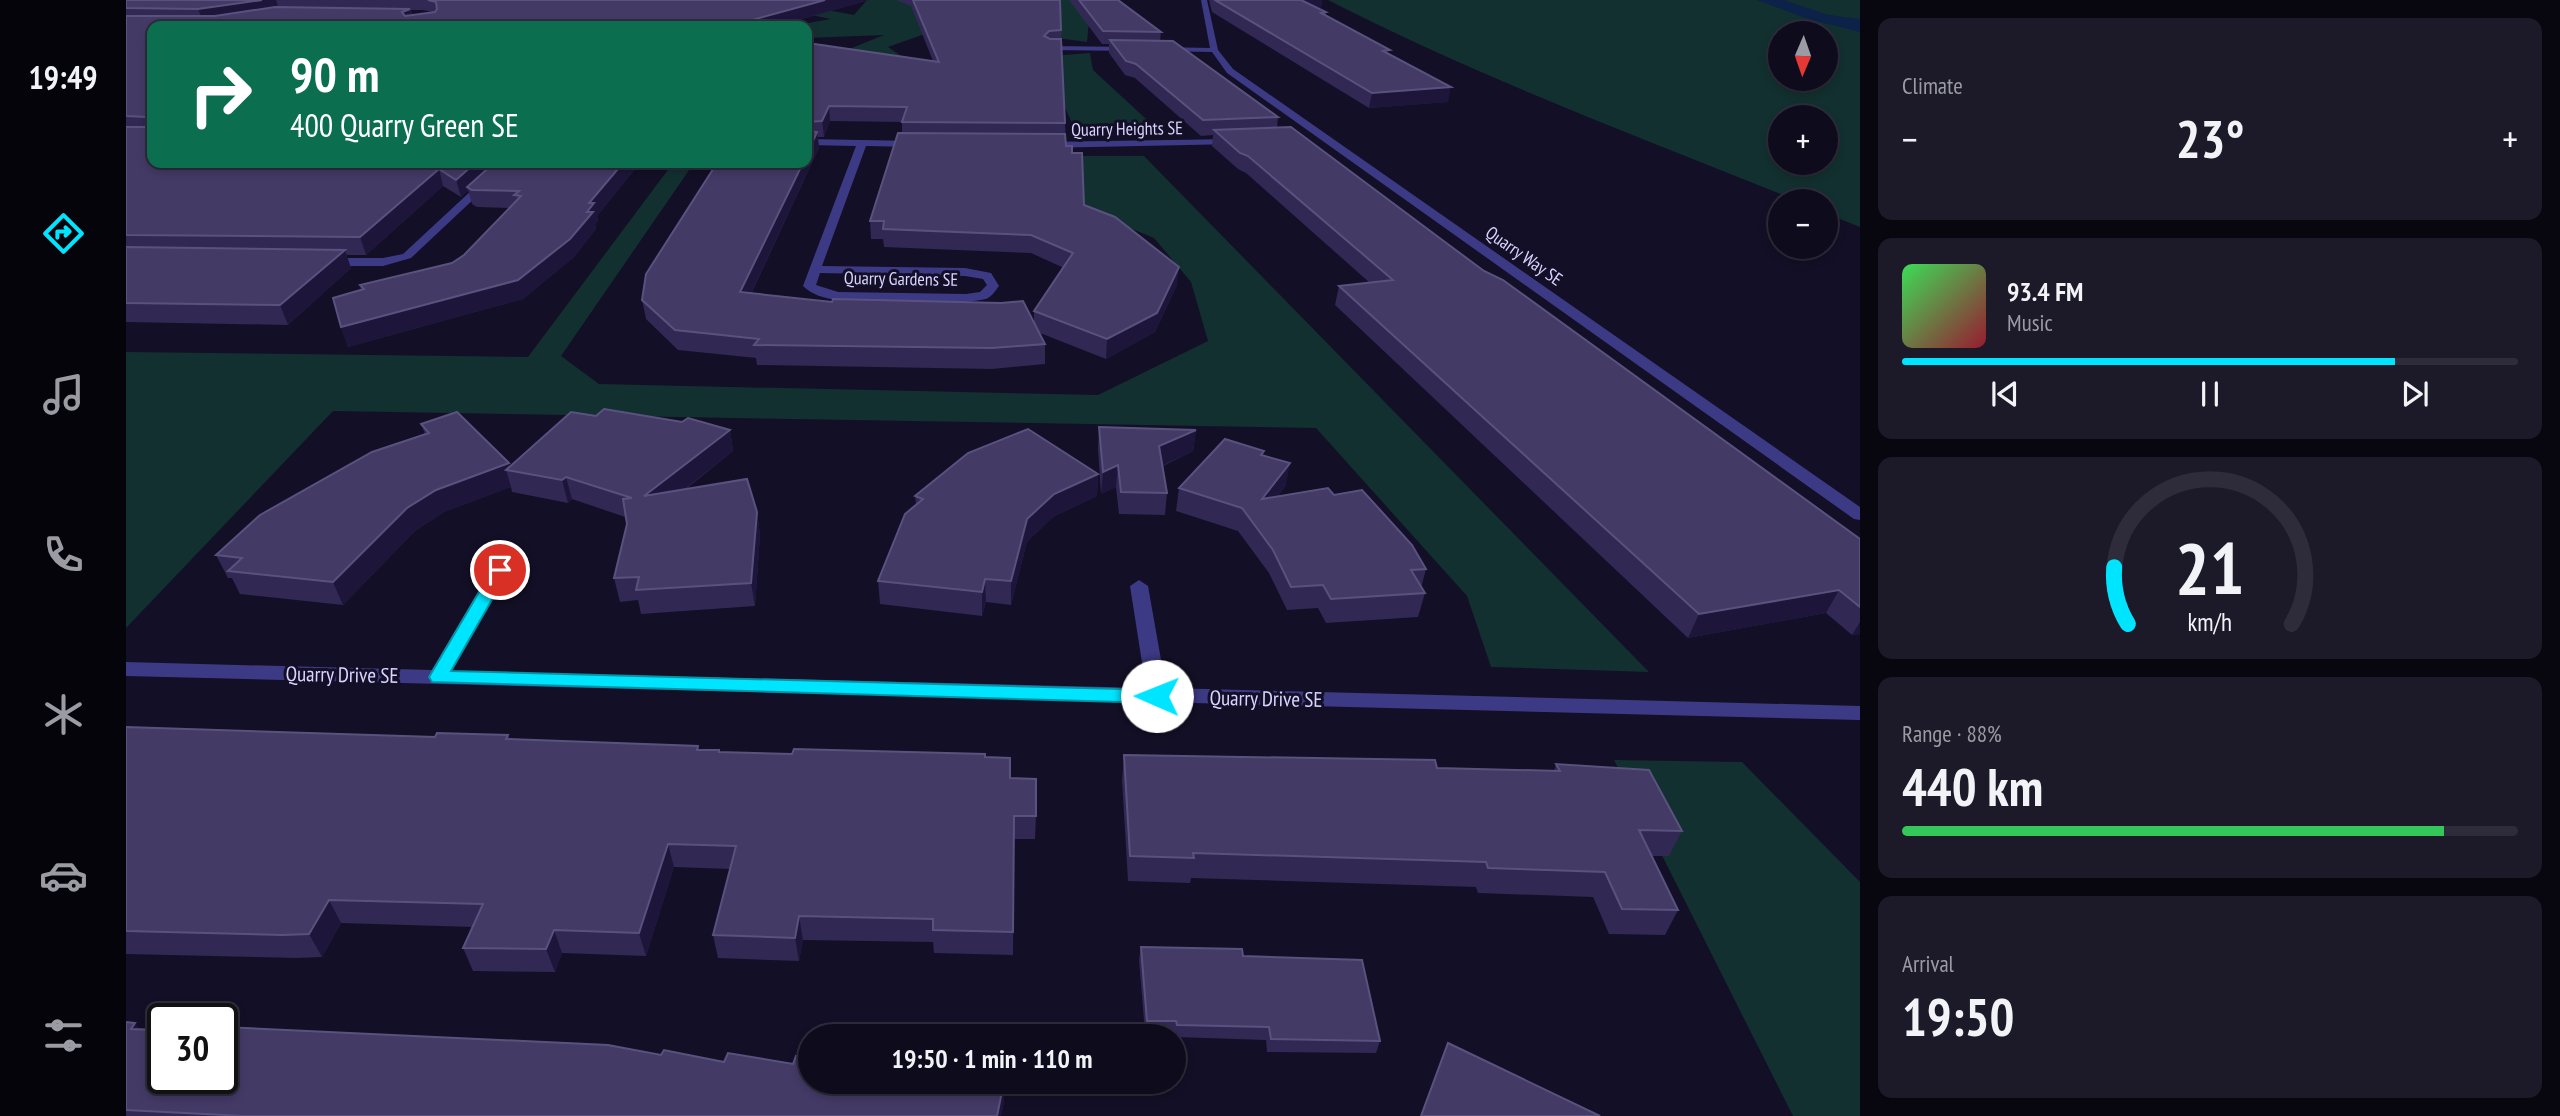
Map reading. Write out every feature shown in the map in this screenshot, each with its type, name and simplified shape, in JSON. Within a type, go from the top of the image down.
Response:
[{"type":"street","points":[[1159,49],[1214,50],[1204,0]]},
{"type":"street","points":[[1050,48],[1145,49]]},
{"type":"street","name":"Quarry Way SE","points":[[1214,50],[1230,71],[1315,136],[1860,515]]},
{"type":"street","points":[[812,142],[931,144]]},
{"type":"street","name":"Quarry Heights SE","points":[[1028,145],[1111,146],[1244,142]]},
{"type":"street","name":"Quarry Gardens SE","points":[[815,269],[965,272],[987,276],[993,286],[984,295],[966,298],[838,296],[818,292],[809,286],[815,269],[862,143]]},
{"type":"street","points":[[315,261],[383,262],[407,256],[502,168]]},
{"type":"street","points":[[438,677],[500,570]]},
{"type":"street","points":[[1139,586],[1157,696]]},
{"type":"street","name":"Quarry Drive SE","points":[[126,669],[1860,713]]},
{"type":"green space","points":[[703,0],[773,0],[854,15],[867,0],[911,0],[926,11],[958,10],[988,0],[1091,0],[1087,42],[1050,37],[1052,15],[981,14],[888,47],[941,83],[1053,85],[1050,56],[1090,53],[1093,70],[1157,129],[1156,133],[1076,132],[1059,94],[812,91],[812,64],[884,35],[812,38],[812,22],[831,19],[771,7]]},
{"type":"green space","points":[[1328,0],[1860,0],[1860,227],[1838,218],[1838,189],[1768,189],[1561,106],[1443,55]]},
{"type":"green space","points":[[1081,156],[1144,156],[1649,672],[1491,667],[1467,596],[1316,428],[333,411],[126,628],[126,352],[528,357],[669,168],[691,168],[561,356],[599,384],[1098,395],[1208,341],[1191,282],[1154,238],[1082,208]]},
{"type":"green space","points":[[1614,760],[1742,762],[1860,882],[1860,1116],[1793,1116]]},
{"type":"water","points":[[1757,0],[1784,0],[1829,15],[1860,19],[1860,32],[1838,26],[1838,21],[1808,19]]},
{"type":"building","points":[[126,0],[262,0],[198,9],[126,8]]},
{"type":"building","points":[[428,0],[825,0],[748,21],[147,21],[147,117],[126,116],[126,16],[215,16],[275,7],[410,9],[402,12],[405,16],[435,12],[436,2]]},
{"type":"building","points":[[913,0],[1060,0],[1061,30],[1049,31],[1044,36],[1061,39],[1065,123],[902,122],[907,107],[829,106],[822,121],[812,122],[812,44],[939,62]]},
{"type":"building","points":[[1079,0],[1118,0],[1161,32],[1103,31]]},
{"type":"building","points":[[1215,0],[1301,0],[1390,50],[1383,51],[1451,87],[1372,93]]},
{"type":"building","points":[[1110,40],[1173,41],[1278,117],[1203,120],[1136,64],[1126,61]]},
{"type":"building","points":[[147,125],[147,168],[469,168],[456,180],[439,169],[360,237],[126,235],[126,127]]},
{"type":"building","points":[[1291,127],[1484,271],[1503,280],[1860,539],[1860,607],[1839,590],[1699,614],[1339,286],[1393,280],[1214,130]]},
{"type":"building","points":[[898,133],[1065,134],[1066,146],[1072,146],[1072,153],[1082,153],[1084,205],[1115,217],[1179,267],[1157,313],[1107,339],[1034,311],[1073,253],[1031,235],[883,229],[884,221],[870,221]]},
{"type":"building","points":[[488,168],[619,168],[589,203],[594,203],[587,212],[593,212],[570,239],[518,280],[341,327],[333,298],[364,289],[360,285],[452,263],[464,255],[521,196],[514,195],[519,191],[472,190],[467,187]]},
{"type":"building","points":[[714,168],[801,168],[740,292],[832,302],[833,299],[1001,303],[1023,301],[1045,344],[992,348],[754,345],[759,339],[675,330],[642,300],[646,274]]},
{"type":"building","points":[[126,247],[345,250],[280,305],[126,303]]},
{"type":"building","points":[[604,409],[682,422],[688,418],[730,430],[644,496],[747,479],[757,512],[751,583],[636,590],[639,577],[614,578],[627,524],[623,499],[632,498],[566,477],[562,480],[506,470],[571,412],[596,416]]},
{"type":"building","points":[[457,412],[509,463],[436,490],[407,508],[333,582],[228,571],[242,558],[216,555],[260,515],[372,452],[429,433],[421,424]]},
{"type":"building","points":[[1099,427],[1196,430],[1159,446],[1167,493],[1121,492],[1118,465],[1103,472]]},
{"type":"building","points":[[1028,429],[1098,474],[1054,494],[1027,519],[1011,581],[985,579],[982,592],[878,581],[905,514],[923,499],[915,496],[968,453]]},
{"type":"building","points":[[1225,439],[1264,451],[1261,455],[1290,463],[1262,499],[1328,488],[1334,495],[1362,490],[1412,545],[1426,569],[1411,570],[1425,593],[1331,599],[1323,585],[1291,587],[1273,550],[1242,508],[1179,488]]},
{"type":"building","points":[[126,727],[435,737],[437,733],[508,735],[506,739],[698,746],[697,750],[719,752],[792,754],[794,749],[985,754],[985,757],[1010,758],[1010,778],[1036,779],[1036,816],[1014,816],[1013,932],[933,930],[933,919],[799,916],[795,938],[713,935],[736,846],[668,844],[639,933],[554,930],[546,949],[463,948],[483,904],[329,900],[309,934],[126,931]]},
{"type":"building","points":[[1124,755],[1435,760],[1437,768],[1560,771],[1556,764],[1649,770],[1682,831],[1639,830],[1678,910],[1622,909],[1605,872],[1488,868],[1486,862],[1193,853],[1194,858],[1130,856]]},
{"type":"building","points":[[1141,947],[1242,949],[1243,956],[1362,960],[1380,1041],[1271,1039],[1269,1027],[1186,1025],[1177,1024],[1176,1021],[1147,1021]]},
{"type":"building","points":[[126,1022],[135,1023],[131,1029],[147,1030],[147,1094],[238,1094],[238,1028],[608,1045],[661,1055],[664,1050],[724,1062],[728,1053],[793,1064],[796,1056],[798,1094],[1002,1094],[997,1116],[243,1116],[126,1110]]},
{"type":"building","points":[[1448,1043],[1600,1116],[1421,1116]]},
{"type":"route","points":[[500,570],[438,677],[1157,696]]}]
